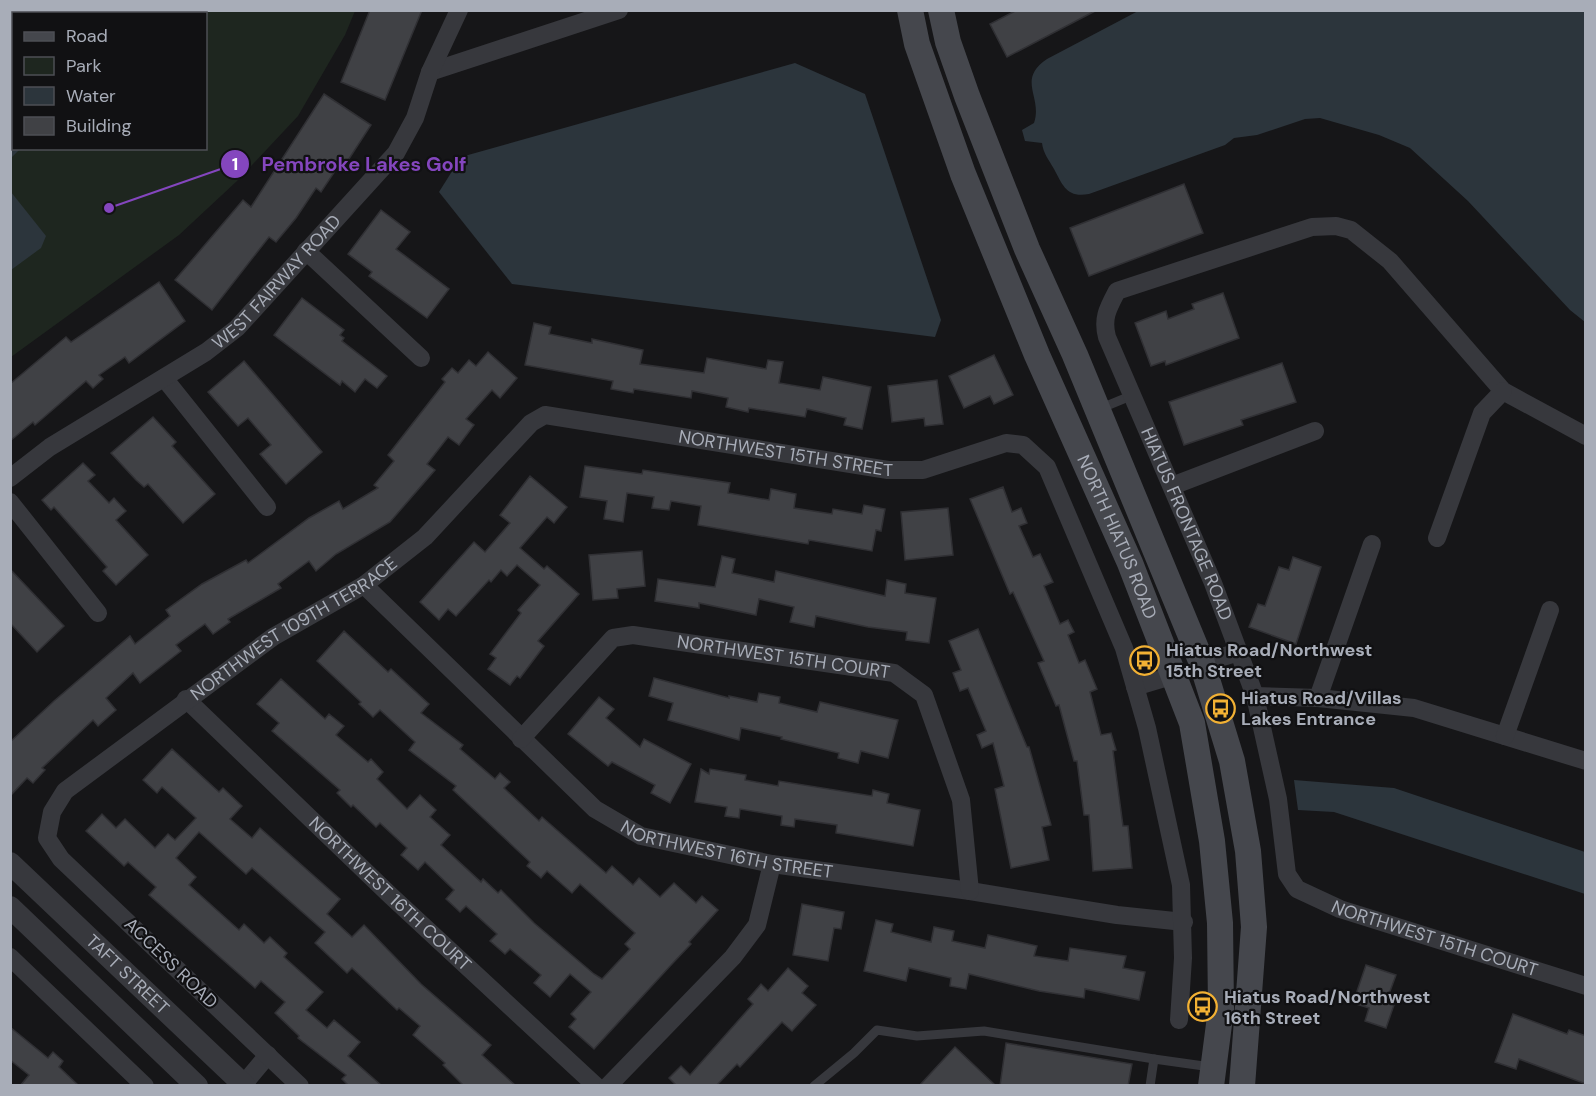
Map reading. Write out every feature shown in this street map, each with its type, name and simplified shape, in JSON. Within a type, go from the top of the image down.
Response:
[{"type":"main road","name":"NORTH HIATUS ROAD","points":[[910,10],[917,44],[963,174],[1175,675],[1192,723],[1212,841],[1221,923],[1221,1009],[1212,1077]]},
{"type":"main road","name":"NORTH HIATUS ROAD","points":[[941,10],[948,42],[1027,249],[1098,409],[1202,663],[1232,761],[1248,851],[1254,927],[1242,1086]]},
{"type":"main road","points":[[1175,675],[1202,663]]},
{"type":"street","name":"WEST FAIRWAY ROAD","points":[[10,478],[50,447],[223,340],[396,153],[415,118],[430,72],[459,10]]},
{"type":"street","points":[[430,72],[619,10]]},
{"type":"street","name":"HIATUS FRONTAGE ROAD","points":[[1290,880],[1274,780],[1255,696],[1172,486],[1107,337],[1104,324],[1106,312],[1118,291],[1312,227],[1336,226],[1352,230],[1390,261],[1503,391]]},
{"type":"street","points":[[306,252],[421,358]]},
{"type":"street","points":[[164,378],[267,507]]},
{"type":"street","points":[[1437,538],[1482,414],[1503,391],[1586,436]]},
{"type":"street","name":"NORTHWEST 15TH STREET","points":[[545,415],[888,470],[923,470],[1006,442],[1023,445],[1047,467],[1124,648],[1135,687]]},
{"type":"street","name":"NORTHWEST 109TH TERRACE","points":[[47,838],[52,812],[64,791],[273,637],[364,585],[425,537],[531,423],[545,415]]},
{"type":"street","points":[[1172,486],[1315,430]]},
{"type":"street","points":[[10,502],[98,613]]},
{"type":"street","points":[[1318,698],[1372,544]]},
{"type":"street","name":"NORTHWEST 16TH STREET","points":[[364,585],[596,809],[641,836],[772,864],[969,891],[1117,915],[1184,922]]},
{"type":"street","points":[[1505,736],[1550,610]]},
{"type":"street","name":"NORTHWEST 15TH COURT","points":[[520,738],[613,638],[633,635],[894,673],[924,695],[961,800],[969,891]]},
{"type":"street","points":[[1202,663],[1239,652]]},
{"type":"street","points":[[1175,675],[1135,687],[1149,739],[1178,873],[1184,922],[1179,1020]]},
{"type":"street","points":[[1255,696],[1318,698],[1414,708],[1586,761]]},
{"type":"street","name":"NORTHWEST 16TH COURT","points":[[186,699],[391,896],[596,1086]]},
{"type":"street","name":"ACCESS ROAD","points":[[47,838],[61,859],[300,1086]]},
{"type":"street","name":"TAFT STREET","points":[[10,863],[243,1085]]},
{"type":"street","points":[[608,1086],[733,957],[757,926],[772,864]]},
{"type":"street","name":"NORTHWEST 15TH COURT","points":[[1290,880],[1297,889],[1340,909],[1586,986]]},
{"type":"street","name":"TAFT STREET","points":[[10,907],[197,1086]]},
{"type":"street","points":[[10,957],[145,1086]]},
{"type":"street","points":[[243,1085],[268,1055]]},
{"type":"lane","points":[[1098,409],[1133,395]]},
{"type":"lane","points":[[814,1086],[854,1053],[877,1030],[917,1036],[984,1031],[1154,1059],[1212,1077]]},
{"type":"lane","points":[[1150,1086],[1154,1059]]},
{"type":"green space","points":[[11,11],[355,11],[345,35],[298,116],[237,181],[179,235],[11,357]]},
{"type":"water","points":[[58,10],[204,10],[204,12],[56,12]]},
{"type":"water","points":[[1140,10],[1585,11],[1585,322],[1570,310],[1468,201],[1410,148],[1379,135],[1320,118],[1305,119],[1257,135],[1234,138],[1225,145],[1089,194],[1071,192],[1060,181],[1042,143],[1025,141],[1022,130],[1034,123],[1036,114],[1032,89],[1033,74],[1047,59]]},
{"type":"water","points":[[795,63],[865,94],[941,320],[935,337],[512,284],[439,192],[461,157]]},
{"type":"water","points":[[12,68],[12,150],[19,150],[11,158],[10,71]]},
{"type":"water","points":[[11,192],[46,236],[41,248],[11,270]]},
{"type":"water","points":[[1294,780],[1394,788],[1585,852],[1585,894],[1334,812],[1298,810]]},
{"type":"building","points":[[370,10],[422,10],[385,100],[341,82]]},
{"type":"building","points":[[1017,10],[1097,10],[1007,57],[990,24]]},
{"type":"building","points":[[324,94],[371,125],[347,162],[343,159],[321,192],[316,188],[276,242],[269,237],[212,310],[175,280],[243,200],[251,207]]},
{"type":"building","points":[[1184,184],[1203,233],[1089,276],[1070,228]]},
{"type":"building","points":[[381,210],[410,232],[396,249],[449,289],[427,318],[369,276],[372,272],[348,254]]},
{"type":"building","points":[[159,282],[185,321],[129,363],[125,357],[99,375],[103,379],[93,388],[86,381],[35,425],[33,422],[10,441],[10,384],[66,337],[71,342]]},
{"type":"building","points":[[1223,293],[1239,338],[1166,365],[1165,361],[1151,366],[1135,323],[1166,311],[1168,319],[1194,309],[1192,304]]},
{"type":"building","points":[[302,298],[344,330],[340,335],[344,338],[342,341],[387,376],[377,388],[365,379],[355,392],[342,381],[340,385],[274,335]]},
{"type":"building","points":[[534,323],[551,327],[549,334],[592,343],[592,339],[643,350],[640,364],[704,373],[707,358],[766,369],[768,360],[783,362],[779,383],[820,390],[823,377],[871,387],[862,429],[844,425],[846,418],[807,409],[805,417],[749,408],[748,412],[726,407],[728,398],[692,391],[691,398],[634,389],[633,393],[611,389],[613,381],[525,365]]},
{"type":"building","points":[[488,352],[517,378],[500,398],[492,390],[466,419],[474,425],[459,445],[448,437],[427,464],[435,470],[390,522],[336,554],[316,571],[309,561],[278,584],[281,588],[228,619],[230,622],[213,634],[205,624],[176,645],[181,651],[140,683],[133,673],[106,698],[116,710],[98,726],[93,720],[42,768],[45,770],[33,783],[27,778],[10,796],[10,742],[54,701],[130,636],[135,644],[170,616],[166,610],[202,584],[246,560],[248,563],[309,518],[339,501],[343,509],[378,488],[374,485],[394,461],[388,455],[445,382],[442,379],[452,368],[458,373],[469,360],[476,366]]},
{"type":"building","points":[[994,355],[1013,395],[994,404],[990,396],[964,408],[949,376]]},
{"type":"building","points":[[244,361],[322,452],[286,484],[260,454],[271,445],[248,418],[238,426],[208,392]]},
{"type":"building","points":[[1282,363],[1296,402],[1241,420],[1243,425],[1184,445],[1169,402]]},
{"type":"building","points":[[937,380],[943,424],[925,426],[924,418],[892,422],[888,386]]},
{"type":"building","points":[[153,417],[176,442],[172,446],[215,494],[183,523],[148,484],[144,487],[111,453]]},
{"type":"building","points":[[83,463],[95,475],[88,481],[109,503],[114,498],[126,511],[116,520],[148,555],[116,585],[103,571],[107,567],[54,507],[51,510],[42,500]]},
{"type":"building","points":[[585,466],[642,474],[643,470],[730,483],[728,493],[769,500],[771,489],[796,494],[794,508],[832,514],[833,509],[862,514],[864,505],[885,509],[881,531],[876,530],[872,551],[809,540],[808,544],[698,525],[701,506],[671,501],[669,510],[652,508],[654,497],[627,493],[623,522],[604,519],[607,501],[580,497]]},
{"type":"building","points":[[530,476],[567,507],[554,523],[547,517],[520,548],[544,569],[547,566],[579,594],[538,641],[544,646],[520,678],[517,676],[510,685],[488,669],[496,658],[490,654],[521,613],[518,610],[540,585],[517,565],[507,576],[501,570],[491,582],[489,580],[456,616],[448,609],[439,620],[420,602],[474,542],[485,552],[510,523],[500,515]]},
{"type":"building","points":[[1003,487],[1012,512],[1021,508],[1027,523],[1019,526],[1033,557],[1040,554],[1053,582],[1044,586],[1060,624],[1068,620],[1074,632],[1068,635],[1079,663],[1085,660],[1097,689],[1090,692],[1101,735],[1111,733],[1116,750],[1113,751],[1123,826],[1128,826],[1132,868],[1093,871],[1089,815],[1084,815],[1077,761],[1074,761],[1059,705],[1056,706],[1038,663],[1044,661],[1013,592],[1010,594],[970,499]]},
{"type":"building","points":[[948,508],[953,555],[905,560],[901,512]]},
{"type":"building","points":[[642,551],[645,586],[617,589],[618,598],[593,600],[589,555]]},
{"type":"building","points":[[722,556],[735,559],[732,573],[774,582],[776,571],[885,596],[887,580],[906,584],[905,593],[936,598],[929,643],[906,640],[907,632],[868,627],[816,616],[814,627],[790,622],[794,607],[759,599],[756,615],[699,603],[699,608],[655,601],[658,579],[715,587]]},
{"type":"building","points":[[1293,557],[1321,567],[1296,644],[1249,627],[1258,604],[1265,606],[1279,567],[1289,570]]},
{"type":"building","points":[[10,569],[64,626],[37,652],[10,623]]},
{"type":"building","points":[[978,629],[1027,747],[1029,747],[1051,825],[1042,827],[1049,860],[1011,868],[995,789],[1004,786],[993,743],[982,748],[977,735],[986,731],[968,688],[960,691],[953,673],[961,670],[949,641]]},
{"type":"building","points":[[344,631],[388,672],[391,669],[429,704],[421,713],[463,745],[460,749],[495,779],[500,773],[510,782],[504,788],[539,821],[542,817],[606,873],[612,866],[633,885],[639,878],[660,897],[674,883],[696,903],[702,896],[718,910],[689,942],[691,944],[594,1049],[569,1027],[576,1019],[571,1014],[591,992],[570,974],[550,997],[534,983],[541,975],[510,949],[505,954],[490,941],[497,934],[466,906],[460,912],[446,899],[454,890],[425,862],[418,870],[401,855],[407,848],[380,823],[376,827],[353,805],[351,807],[337,793],[340,790],[272,731],[279,723],[257,704],[281,679],[325,719],[329,714],[344,726],[336,735],[368,762],[371,759],[383,772],[377,779],[407,809],[420,795],[436,810],[430,817],[450,835],[441,845],[481,882],[483,879],[498,893],[501,890],[534,923],[594,974],[602,979],[630,949],[625,944],[635,933],[580,884],[572,893],[547,871],[541,878],[527,866],[530,862],[453,790],[456,786],[409,750],[415,742],[380,710],[373,717],[359,704],[361,702],[317,661]]},
{"type":"building","points":[[654,678],[729,698],[729,696],[757,702],[759,693],[780,697],[779,703],[817,712],[820,702],[898,720],[888,758],[861,751],[858,763],[838,758],[839,753],[781,739],[782,737],[741,728],[739,740],[668,720],[673,703],[649,696]]},
{"type":"building","points":[[599,697],[614,709],[606,718],[640,747],[644,739],[691,764],[670,803],[651,793],[655,785],[612,762],[608,766],[568,734]]},
{"type":"building","points":[[172,749],[219,792],[223,788],[242,806],[230,819],[252,838],[260,828],[340,899],[327,914],[352,937],[364,925],[421,984],[491,1045],[482,1055],[516,1086],[464,1086],[443,1065],[445,1063],[413,1035],[420,1026],[399,1008],[397,1010],[352,968],[347,973],[315,943],[325,932],[252,868],[246,874],[199,832],[176,858],[196,877],[189,885],[239,930],[244,924],[264,943],[270,937],[287,953],[284,957],[323,992],[306,1010],[327,1028],[334,1020],[360,1042],[348,1056],[382,1086],[349,1086],[342,1079],[346,1075],[298,1038],[299,1036],[275,1013],[285,1002],[261,981],[255,988],[149,895],[156,887],[128,862],[124,866],[86,831],[102,814],[116,828],[125,819],[155,848],[168,834],[175,840],[196,818],[162,787],[157,793],[143,780]]},
{"type":"building","points":[[701,769],[709,774],[710,769],[746,775],[745,780],[778,786],[779,781],[872,796],[873,790],[889,794],[887,803],[920,810],[913,846],[836,833],[837,825],[795,819],[794,827],[781,825],[782,816],[740,809],[739,818],[725,816],[727,807],[695,802]]},
{"type":"building","points":[[802,904],[844,912],[841,929],[834,928],[828,961],[793,955]]},
{"type":"building","points":[[876,920],[893,924],[891,932],[931,942],[934,927],[954,931],[952,941],[985,948],[988,935],[1037,946],[1034,956],[1068,961],[1070,948],[1126,956],[1123,968],[1145,972],[1139,1000],[1085,989],[1084,998],[1039,991],[969,974],[966,989],[950,986],[951,978],[909,968],[906,981],[864,971]]},
{"type":"building","points":[[1366,965],[1396,975],[1386,1002],[1394,1005],[1386,1028],[1365,1021],[1369,1008],[1353,1003]]},
{"type":"building","points":[[788,968],[808,986],[802,993],[816,1005],[792,1031],[782,1022],[740,1067],[737,1064],[716,1086],[677,1086],[669,1078],[681,1066],[690,1075],[753,1004],[748,999],[761,984],[768,991]]},
{"type":"building","points":[[1513,1014],[1567,1034],[1569,1030],[1586,1036],[1586,1084],[1519,1059],[1516,1069],[1495,1062]]},
{"type":"building","points":[[10,1027],[48,1058],[53,1052],[63,1061],[59,1067],[79,1086],[20,1086],[29,1075],[10,1060]]},
{"type":"building","points":[[1006,1043],[1132,1064],[1128,1086],[1000,1086]]},
{"type":"building","points":[[955,1047],[996,1086],[919,1086]]},
{"type":"place","name":"Pembroke Lakes Golf","points":[[109,208]]},
{"type":"place","name":"Hiatus Road/Northwest 15th Street","points":[[1145,660]]},
{"type":"place","name":"Hiatus Road/Villas Lakes Entrance","points":[[1220,708]]},
{"type":"place","name":"Hiatus Road/Northwest 16th Street","points":[[1203,1007]]}]
